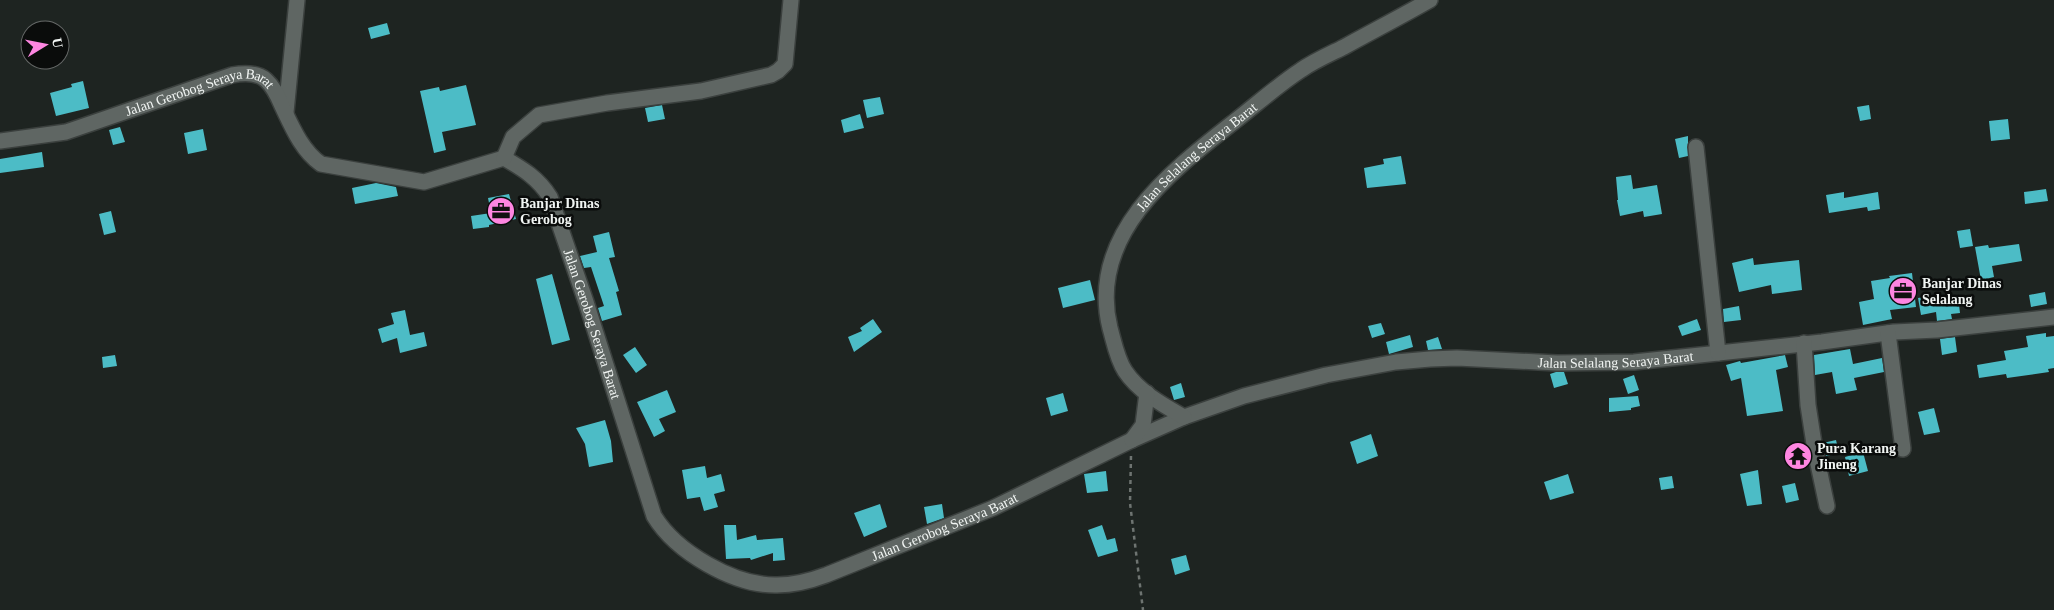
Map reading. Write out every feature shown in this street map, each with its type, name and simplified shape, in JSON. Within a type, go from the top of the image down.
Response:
[{"type":"street","points":[[286,113],[297,0]]},
{"type":"street","points":[[504,158],[513,136],[539,115],[607,103],[701,91],[770,75],[778,71],[785,64],[791,0]]},
{"type":"street","name":"Jalan Selalang Seraya Barat","points":[[1184,417],[1146,393],[1125,370],[1110,327],[1106,298],[1111,260],[1124,230],[1141,206],[1185,160],[1301,70],[1430,0]]},
{"type":"street","name":"Jalan Gerobog Seraya Barat","points":[[0,141],[66,132],[242,73],[265,78],[274,88],[306,149],[312,158],[321,164],[424,182],[504,158],[542,184],[550,197],[654,516],[660,527],[690,553],[736,577],[775,586],[799,584],[813,580],[993,508],[1132,440]]},
{"type":"street","points":[[1696,147],[1718,353]]},
{"type":"street","name":"Jalan Selalang Seraya Barat","points":[[1132,440],[1184,417],[1244,396],[1326,375],[1396,362],[1457,358],[1557,363],[1634,362],[1888,333],[1937,330],[2054,317]]},
{"type":"street","points":[[1888,333],[1904,449]]},
{"type":"street","points":[[1804,343],[1808,405],[1827,506]]},
{"type":"street","points":[[1132,440],[1143,425],[1146,393]]},
{"type":"path","points":[[1132,440],[1129,468],[1130,503],[1143,610]]},
{"type":"building","points":[[387,23],[390,34],[371,39],[368,28]]},
{"type":"building","points":[[83,81],[89,108],[56,116],[50,93],[72,87],[71,84]]},
{"type":"building","points":[[466,85],[476,125],[442,132],[446,150],[434,153],[420,91],[439,87],[440,91]]},
{"type":"building","points":[[880,97],[884,114],[867,118],[863,100]]},
{"type":"building","points":[[662,105],[665,119],[648,122],[645,108]]},
{"type":"building","points":[[1869,105],[1871,119],[1860,121],[1857,107]]},
{"type":"building","points":[[860,114],[864,128],[844,133],[841,120]]},
{"type":"building","points":[[2008,119],[2010,139],[1991,141],[1989,121]]},
{"type":"building","points":[[120,127],[125,142],[113,145],[109,130]]},
{"type":"building","points":[[203,129],[207,150],[188,154],[184,133]]},
{"type":"building","points":[[1688,136],[1688,156],[1679,158],[1675,139]]},
{"type":"building","points":[[42,152],[44,167],[0,173],[0,159]]},
{"type":"building","points":[[1401,156],[1406,184],[1367,188],[1364,168],[1384,164],[1383,159]]},
{"type":"building","points":[[1631,175],[1633,189],[1657,185],[1662,214],[1644,217],[1643,211],[1620,216],[1616,177]]},
{"type":"building","points":[[376,183],[396,187],[398,196],[355,204],[352,188]]},
{"type":"building","points":[[2046,189],[2048,201],[2025,204],[2024,192]]},
{"type":"building","points":[[1844,192],[1844,198],[1878,192],[1880,209],[1868,211],[1867,207],[1829,213],[1826,195]]},
{"type":"building","name":"Banjar Dinas Gerobog","points":[[509,194],[516,219],[489,225],[489,227],[473,229],[471,216],[491,213],[488,198]]},
{"type":"building","points":[[111,211],[116,232],[104,235],[99,214]]},
{"type":"building","points":[[1970,229],[1973,246],[1960,248],[1957,231]]},
{"type":"building","points":[[609,232],[615,257],[609,258],[619,291],[616,292],[622,315],[602,321],[598,308],[604,306],[591,267],[584,268],[580,256],[597,252],[593,236]]},
{"type":"building","points":[[2019,244],[2022,261],[1992,266],[1994,277],[1981,280],[1975,247],[1988,245],[1989,248]]},
{"type":"building","points":[[1753,258],[1754,265],[1799,260],[1802,290],[1772,294],[1771,285],[1739,292],[1732,263]]},
{"type":"building","points":[[1912,273],[1916,307],[1890,310],[1892,319],[1863,325],[1859,302],[1874,299],[1871,281]]},
{"type":"building","points":[[552,274],[570,340],[552,345],[536,279]]},
{"type":"building","points":[[1090,280],[1095,300],[1063,308],[1058,288]]},
{"type":"building","points":[[2045,292],[2047,304],[2031,307],[2029,295]]},
{"type":"building","points":[[1936,295],[1937,299],[1958,296],[1960,313],[1951,314],[1952,319],[1937,321],[1936,312],[1921,315],[1918,298]]},
{"type":"building","points":[[1739,306],[1741,320],[1724,322],[1723,309]]},
{"type":"building","points":[[405,310],[410,335],[424,332],[427,346],[400,353],[397,338],[382,343],[378,329],[394,324],[391,313]]},
{"type":"building","points":[[873,319],[882,332],[854,352],[848,337],[862,331],[860,328]]},
{"type":"building","points":[[1697,319],[1701,330],[1682,336],[1678,326]]},
{"type":"building","points":[[1381,323],[1385,334],[1372,338],[1368,326]]},
{"type":"building","points":[[2046,333],[2046,337],[2054,336],[2054,368],[2048,369],[2049,372],[2007,378],[2006,374],[1979,378],[1977,365],[2006,360],[2004,351],[2028,347],[2026,336]]},
{"type":"building","points":[[1410,335],[1413,347],[1389,354],[1386,342]]},
{"type":"building","points":[[1438,337],[1442,349],[1428,350],[1426,341]]},
{"type":"building","points":[[1955,337],[1957,352],[1942,355],[1940,339]]},
{"type":"building","points":[[635,347],[647,365],[636,373],[623,355]]},
{"type":"building","points":[[1850,349],[1853,364],[1882,358],[1884,372],[1854,378],[1857,390],[1836,394],[1832,372],[1815,375],[1814,355]]},
{"type":"building","points":[[115,355],[117,366],[103,368],[102,357]]},
{"type":"building","points":[[1785,355],[1788,367],[1776,370],[1783,411],[1747,416],[1741,378],[1731,381],[1726,365],[1740,361],[1741,363]]},
{"type":"building","points":[[1564,372],[1568,384],[1554,388],[1550,374]]},
{"type":"building","points":[[1634,375],[1639,390],[1628,394],[1623,379]]},
{"type":"building","points":[[1181,383],[1185,397],[1174,400],[1170,387]]},
{"type":"building","points":[[667,390],[676,412],[659,419],[665,431],[654,437],[637,402]]},
{"type":"building","points":[[1063,393],[1068,411],[1051,416],[1046,398]]},
{"type":"building","points":[[1638,396],[1640,406],[1631,408],[1631,410],[1609,412],[1609,398]]},
{"type":"building","points":[[1934,408],[1940,432],[1924,435],[1918,412]]},
{"type":"building","points":[[605,420],[611,441],[613,462],[589,467],[585,444],[576,428]]},
{"type":"building","points":[[1371,434],[1378,456],[1357,464],[1350,442]]},
{"type":"building","points":[[1836,440],[1839,453],[1826,456],[1823,443]]},
{"type":"building","points":[[1863,452],[1868,471],[1849,476],[1845,457]]},
{"type":"building","points":[[705,466],[707,478],[721,474],[725,491],[714,494],[718,507],[704,511],[700,497],[687,499],[682,470]]},
{"type":"building","points":[[1758,470],[1762,504],[1747,506],[1740,474]]},
{"type":"building","points":[[1106,471],[1108,491],[1087,493],[1084,474]]},
{"type":"building","points":[[1568,474],[1574,493],[1550,500],[1544,482]]},
{"type":"building","points":[[1672,476],[1674,488],[1661,490],[1659,478]]},
{"type":"building","points":[[1795,483],[1799,500],[1786,503],[1782,486]]},
{"type":"building","points":[[880,504],[887,527],[864,537],[854,513]]},
{"type":"building","points":[[942,504],[944,518],[927,524],[924,507]]},
{"type":"building","points":[[724,525],[736,525],[737,540],[756,535],[757,540],[783,538],[785,560],[773,561],[773,553],[751,560],[750,558],[726,559]]},
{"type":"building","points":[[1102,525],[1107,540],[1115,538],[1118,551],[1098,557],[1088,530]]},
{"type":"building","points":[[1186,555],[1190,570],[1175,575],[1171,559]]},
{"type":"place","name":"Banjar Dinas Gerobog","points":[[501,211]]},
{"type":"place","name":"Banjar Dinas Selalang","points":[[1903,291]]},
{"type":"place","name":"Pura Karang Jineng","points":[[1798,456]]}]
